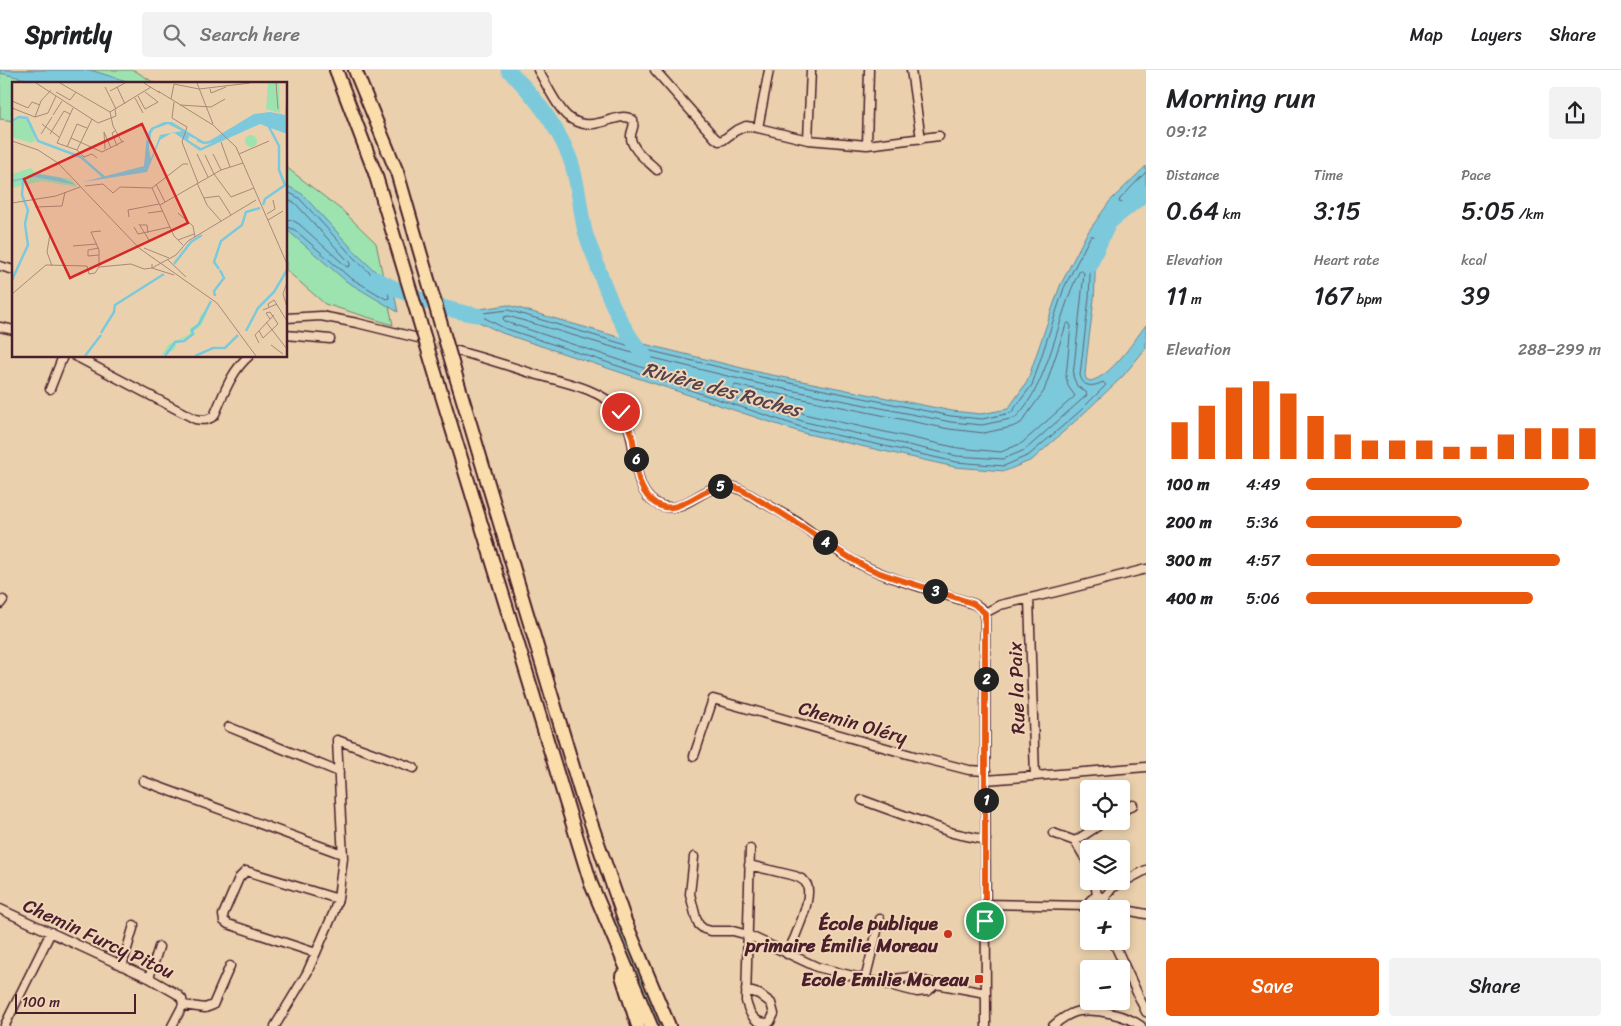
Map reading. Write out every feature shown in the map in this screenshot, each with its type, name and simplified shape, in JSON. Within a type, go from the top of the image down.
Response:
[{"type":"highway","points":[[336,70],[375,172],[591,884],[638,1026]]},
{"type":"highway","points":[[355,70],[397,172],[457,380],[582,797],[625,921],[669,1026]]},
{"type":"highway","points":[[591,884],[651,1026]]},
{"type":"highway","points":[[625,921],[678,1026]]},
{"type":"street","points":[[538,70],[563,112],[576,121],[591,125],[624,116],[633,120],[634,127],[631,135],[633,144],[657,170]]},
{"type":"street","points":[[655,70],[714,138],[719,141],[742,127],[758,128],[808,140],[867,146],[939,136]]},
{"type":"street","points":[[758,128],[769,70]]},
{"type":"street","points":[[808,140],[811,70]]},
{"type":"street","points":[[867,146],[869,70]]},
{"type":"street","points":[[911,70],[921,139]]},
{"type":"street","points":[[288,318],[321,316],[418,338]]},
{"type":"street","points":[[288,335],[330,339]]},
{"type":"street","points":[[458,351],[584,389],[611,402],[621,412],[628,424],[639,480],[644,490],[655,503],[662,506],[678,507],[711,488],[722,485],[735,487],[796,521],[858,564],[886,576],[974,604],[985,613]]},
{"type":"street","points":[[50,390],[62,358]]},
{"type":"street","points":[[79,358],[195,419],[203,420],[209,420],[214,416],[236,371],[247,358]]},
{"type":"street","points":[[985,613],[1000,605],[1146,569]]},
{"type":"street","name":"Rue la Paix","points":[[1028,598],[1035,776]]},
{"type":"street","points":[[985,613],[986,1026]]},
{"type":"street","name":"Chemin Oléry","points":[[694,756],[712,699],[918,758],[986,775],[1035,776],[1146,767]]},
{"type":"street","points":[[229,727],[339,772]]},
{"type":"street","points":[[275,1026],[307,973],[338,899],[342,854],[337,740],[414,768]]},
{"type":"street","points":[[143,781],[342,854]]},
{"type":"street","points":[[862,800],[953,833],[986,840]]},
{"type":"street","points":[[1075,841],[1092,830]]},
{"type":"street","points":[[1053,833],[1075,841],[1080,850]]},
{"type":"street","points":[[746,990],[759,994],[771,1003],[774,1014],[770,1022],[766,1024],[758,1022],[750,1014],[746,1001],[746,990],[750,865],[750,849]]},
{"type":"street","points":[[694,857],[690,894],[696,918],[699,925],[704,929],[711,931],[734,931],[748,935],[817,967],[865,980],[923,993],[936,984]]},
{"type":"street","points":[[750,865],[801,878],[808,887],[809,893],[801,924],[787,954]]},
{"type":"street","points":[[1091,900],[1092,898],[1100,897],[1112,888],[1146,870]]},
{"type":"street","points":[[316,953],[228,924],[224,921],[223,915],[239,878],[246,871],[338,899]]},
{"type":"street","points":[[1098,890],[1102,900]]},
{"type":"street","points":[[985,904],[1080,908]]},
{"type":"street","name":"Chemin Furcy Pitou","points":[[0,909],[149,978],[177,994],[182,998],[183,1005],[172,1026]]},
{"type":"street","points":[[1130,911],[1146,914]]},
{"type":"street","points":[[865,980],[880,919]]},
{"type":"street","points":[[122,966],[134,925]]},
{"type":"street","points":[[5,1025],[51,932]]},
{"type":"street","points":[[149,978],[159,947]]},
{"type":"street","points":[[1117,950],[1146,1012]]},
{"type":"street","points":[[183,1005],[205,1008],[213,1005],[230,966]]},
{"type":"street","points":[[888,985],[895,979],[908,977],[986,993]]},
{"type":"street","points":[[1053,1026],[1079,1011],[1110,1013],[1133,1020],[1143,1026]]},
{"type":"green space","points":[[0,70],[134,70],[153,82],[12,82],[12,121],[0,119]]},
{"type":"green space","points":[[288,169],[344,212],[376,243],[393,325],[325,304],[288,272]]},
{"type":"green space","points":[[611,919],[616,919],[663,1026],[658,1026]]},
{"type":"water","points":[[0,70],[90,70],[129,82],[38,82],[0,73]]},
{"type":"water","points":[[1146,166],[1146,192],[1126,206],[1114,218],[1104,231],[1098,245],[1086,379],[1090,381],[1098,378],[1114,366],[1146,325],[1146,348],[1123,376],[1032,460],[1005,471],[955,467],[803,433],[502,333],[458,312],[508,305],[632,341],[762,373],[952,411],[981,414],[1008,409],[1027,382],[1060,286],[1086,235],[1110,201]]},
{"type":"water","points":[[288,186],[302,194],[359,256],[393,288],[398,312],[346,281],[288,231]]},
{"type":"waterway","points":[[508,70],[526,88],[543,110],[564,145],[574,173],[586,235],[604,285],[621,322],[645,356]]},
{"type":"waterway","points":[[1091,265],[1109,223],[1146,193]]},
{"type":"waterway","name":"Rivière des Roches","points":[[376,279],[425,301],[451,310],[477,315]]},
{"type":"tunnel","points":[[424,340],[449,348]]},
{"type":"place","name":"École publique primaire Émilie Moreau","points":[[948,934]]},
{"type":"place","name":"Ecole Emilie Moreau","points":[[979,979]]},
{"type":"route","points":[[621,412],[628,424],[632,438],[639,480],[650,500],[655,503],[662,506],[678,507],[711,488],[722,485],[735,487],[796,521],[858,564],[886,576],[974,604],[985,613],[985,921]]}]
